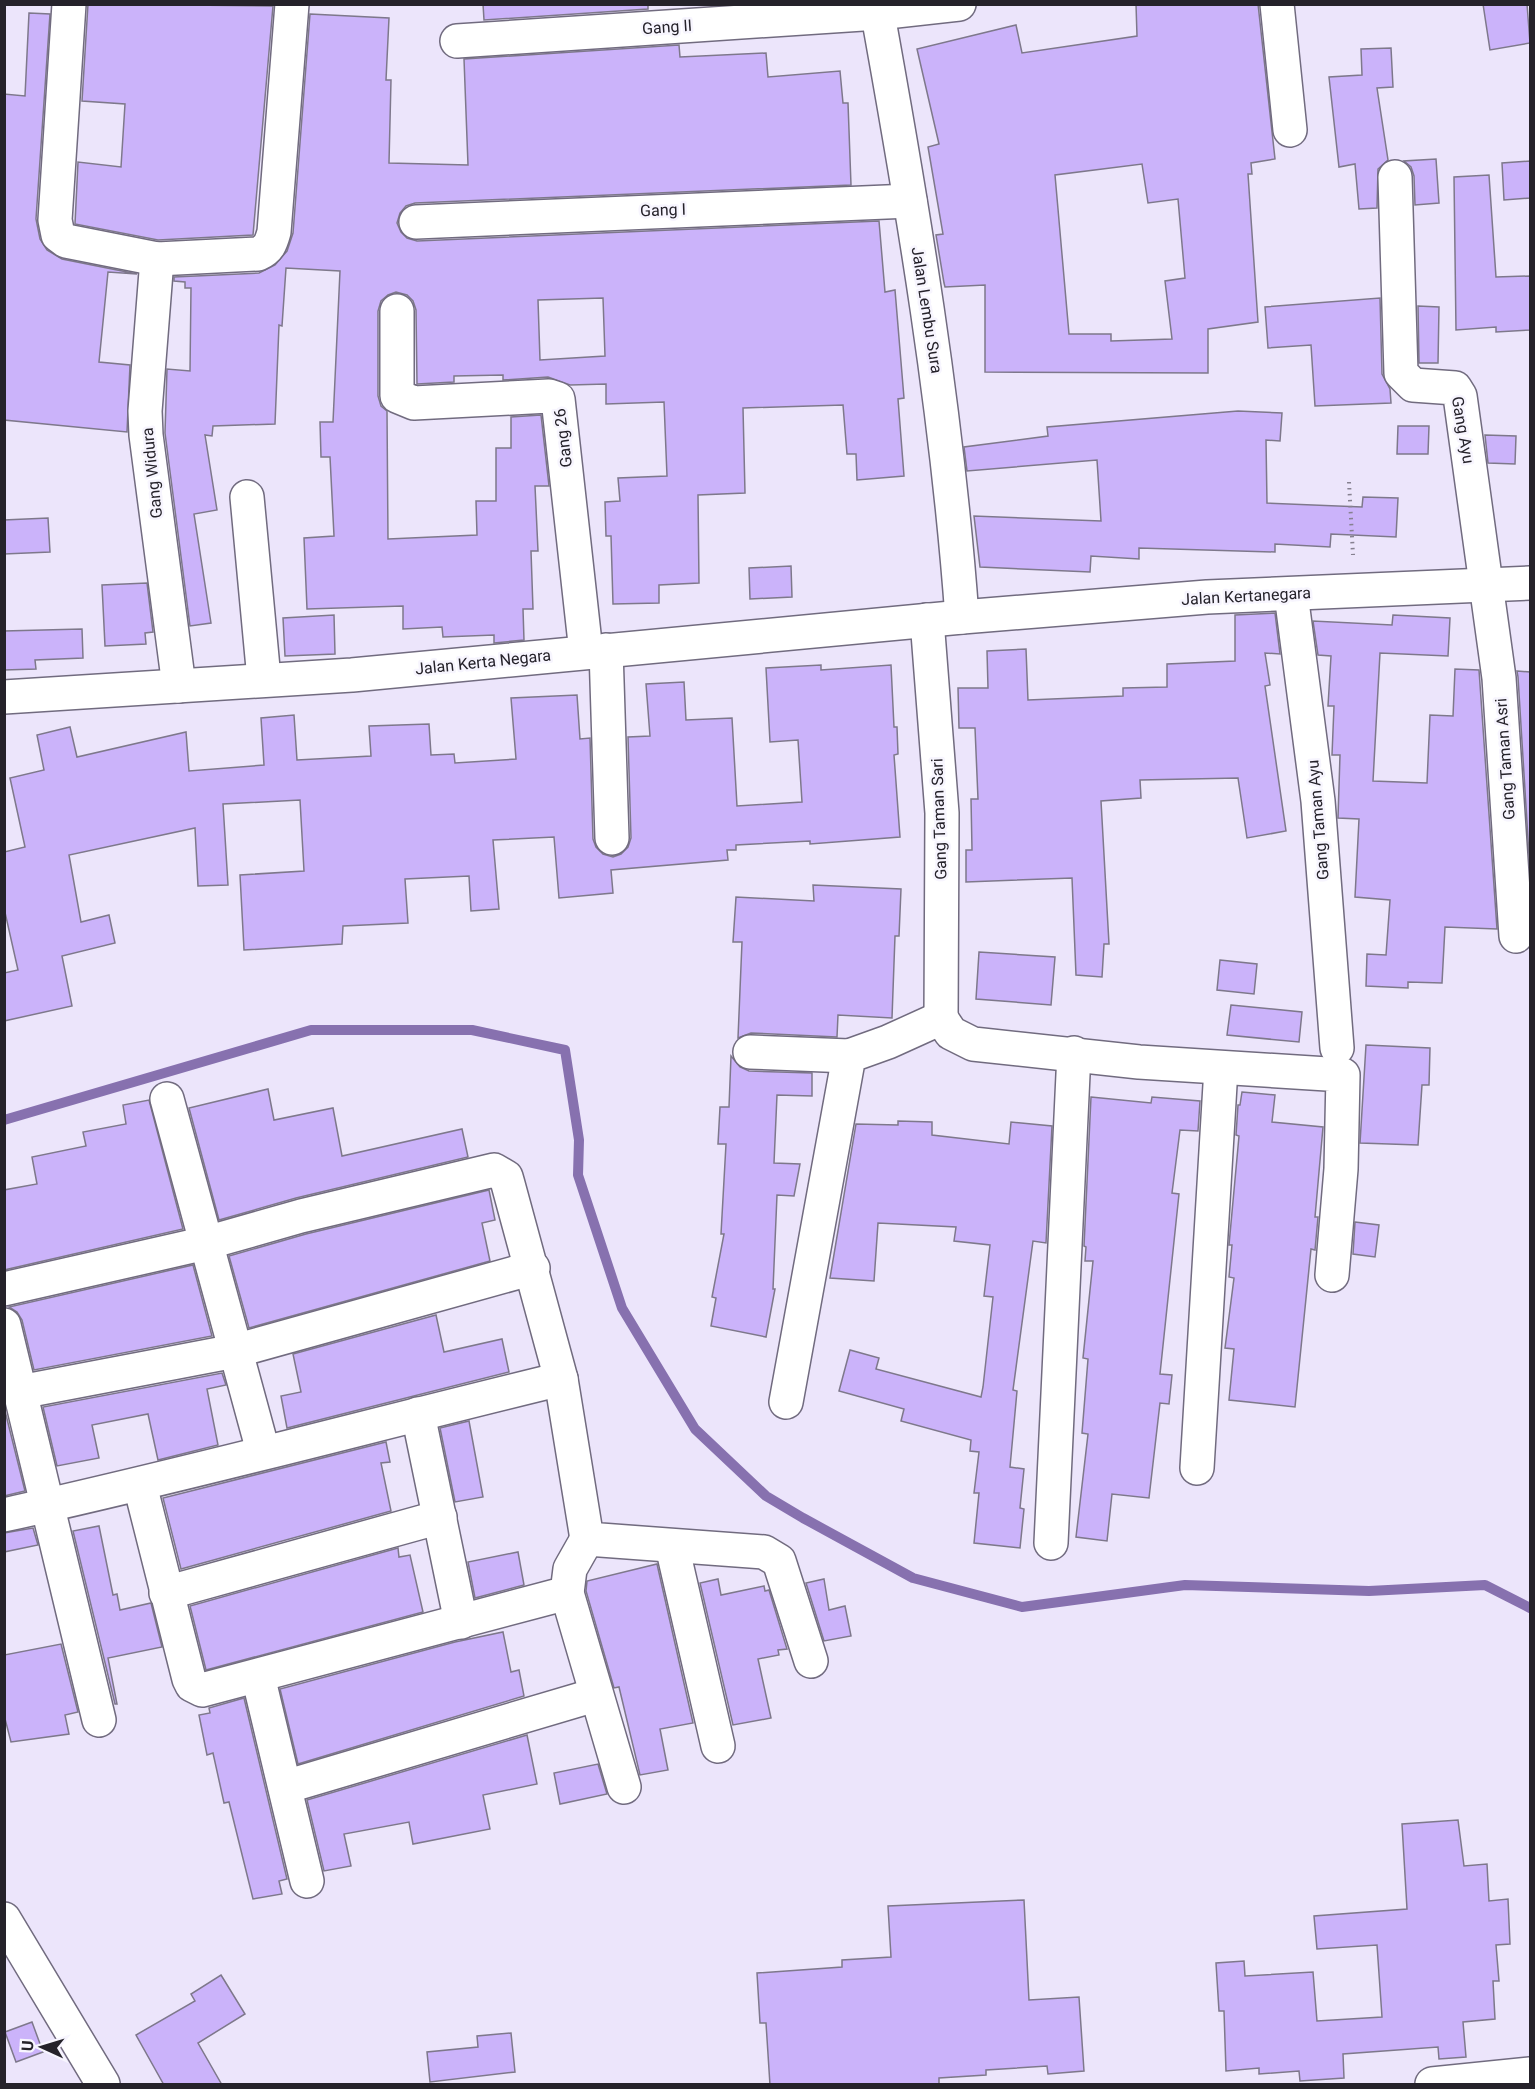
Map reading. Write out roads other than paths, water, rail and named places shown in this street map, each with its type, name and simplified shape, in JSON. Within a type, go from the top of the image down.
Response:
[{"type":"street","points":[[69,4],[55,220],[58,235],[66,241],[157,259],[258,254],[265,251],[271,244],[274,232],[291,4]]},
{"type":"street","name":"Gang II","points":[[457,41],[959,4]]},
{"type":"street","points":[[1277,4],[1290,130]]},
{"type":"street","name":"Jalan Lembu Sura","points":[[877,9],[934,348],[950,476],[962,617]]},
{"type":"street","name":"Gang Ayu","points":[[1395,177],[1401,373],[1413,385],[1455,387],[1460,396],[1484,583]]},
{"type":"street","name":"Gang I","points":[[416,222],[910,201]]},
{"type":"street","name":"Gang Widura","points":[[157,259],[146,435],[179,686]]},
{"type":"street","name":"Gang 26","points":[[397,311],[397,396],[414,403],[549,396],[558,399],[596,651]]},
{"type":"street","points":[[247,497],[264,679]]},
{"type":"street","name":"Jalan Kertanegara","points":[[962,617],[1207,597],[1484,583],[1530,583]]},
{"type":"street","name":"Gang Taman Asri","points":[[1484,583],[1499,678],[1516,936]]},
{"type":"street","name":"Gang Taman Ayu","points":[[1292,594],[1318,801],[1337,1048]]},
{"type":"street","name":"Jalan Kerta Negara","points":[[4,697],[373,673],[962,617]]},
{"type":"street","name":"Gang Taman Sari","points":[[927,620],[942,813],[941,1018]]},
{"type":"street","points":[[596,651],[612,838]]},
{"type":"street","points":[[750,1052],[849,1056],[888,1042],[941,1018],[951,1033],[974,1044],[1074,1053],[1139,1062],[1343,1075],[1341,1169],[1332,1275]]},
{"type":"street","points":[[1051,1543],[1074,1053]]},
{"type":"street","points":[[786,1402],[849,1056]]},
{"type":"street","points":[[1197,1468],[1221,1068]]},
{"type":"street","points":[[167,1099],[263,1452]]},
{"type":"street","points":[[4,1289],[206,1243],[301,1216],[494,1170],[506,1177],[533,1268],[561,1379],[587,1539],[570,1569],[567,1593],[595,1695],[624,1787]]},
{"type":"street","points":[[20,1392],[235,1352],[533,1268]]},
{"type":"street","points":[[4,1325],[99,1720]]},
{"type":"street","points":[[4,1515],[140,1485],[263,1452],[561,1379]]},
{"type":"street","points":[[418,1414],[461,1622]]},
{"type":"street","points":[[140,1485],[166,1593],[192,1685],[202,1690],[567,1593]]},
{"type":"street","points":[[166,1593],[440,1517]]},
{"type":"street","points":[[587,1539],[764,1552],[779,1561],[811,1662]]},
{"type":"street","points":[[672,1546],[718,1746]]},
{"type":"street","points":[[258,1676],[307,1881]]},
{"type":"street","points":[[285,1787],[595,1695]]},
{"type":"street","points":[[4,1919],[103,2085]]},
{"type":"street","points":[[1433,2084],[1530,2074]]},
{"type":"waterway","points":[[4,1120],[311,1030],[472,1030],[565,1050],[579,1140],[578,1175],[622,1308],[695,1429],[766,1496],[803,1518],[913,1578],[1022,1607],[1185,1585],[1369,1591],[1485,1585],[1530,1608]]}]
